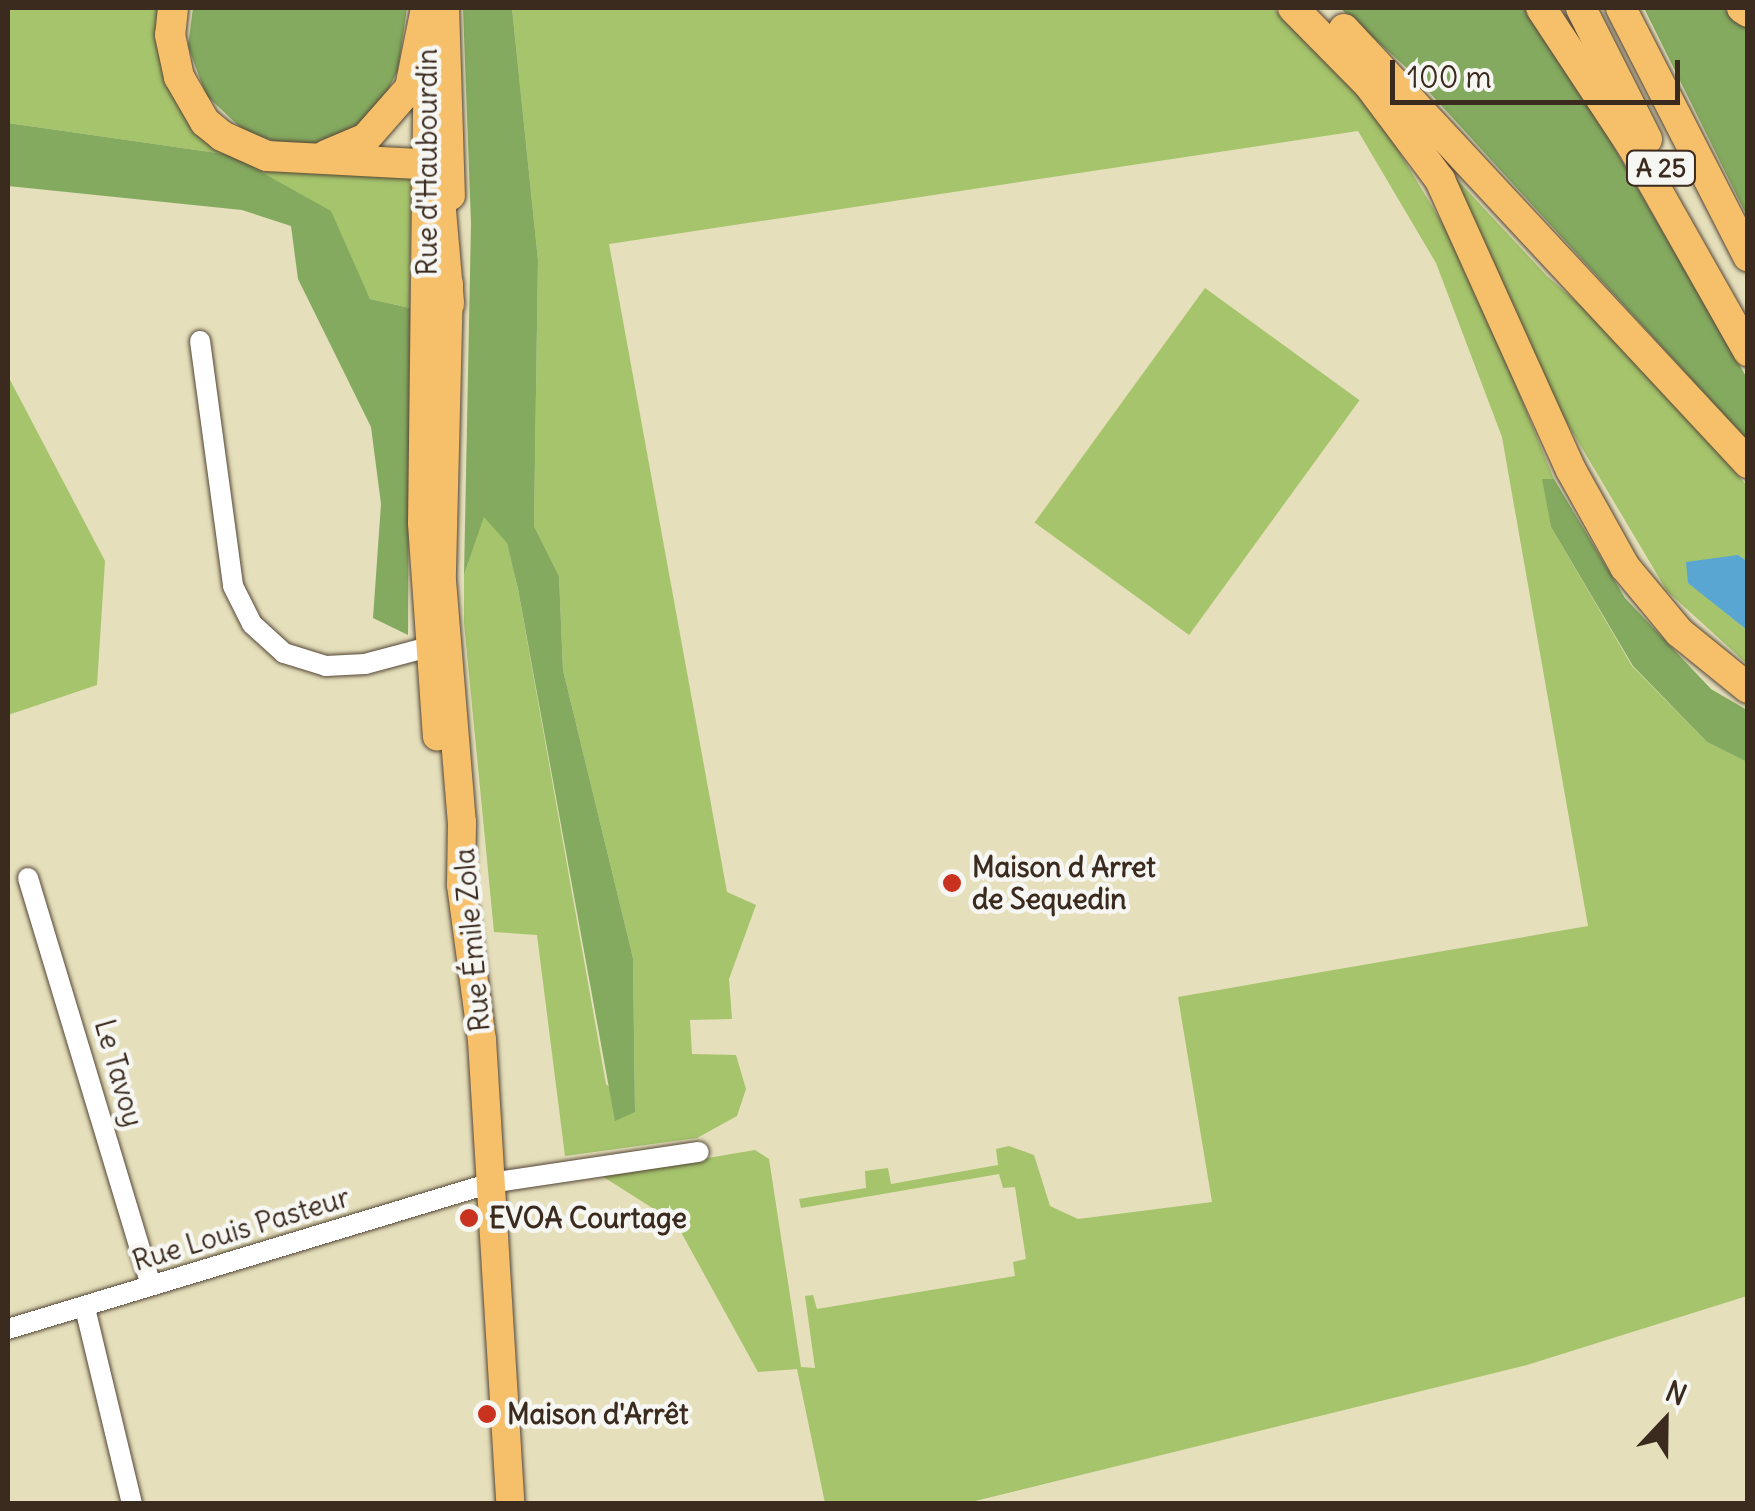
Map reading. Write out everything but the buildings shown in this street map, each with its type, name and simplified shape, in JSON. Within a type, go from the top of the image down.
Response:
[{"type":"highway","points":[[174,8],[170,35],[178,78],[205,122],[244,149],[299,160],[429,162],[440,170],[441,312]]},
{"type":"highway","points":[[299,160],[354,146],[391,114],[414,76],[426,8]]},
{"type":"highway","points":[[1293,8],[1370,85],[1440,180],[1578,484],[1625,566],[1687,640],[1748,688]]},
{"type":"highway","points":[[1319,8],[1408,92],[1748,463]]},
{"type":"highway","points":[[1541,8],[1632,146],[1748,352]]},
{"type":"highway","name":"A 25","points":[[1581,8],[1748,325]]},
{"type":"highway","name":"A 25","points":[[1620,8],[1748,256]]},
{"type":"main road","name":"Rue d'Haubourdin","points":[[426,8],[429,162]]},
{"type":"main road","name":"Rue d'Haubourdin","points":[[441,312],[445,8]]},
{"type":"main road","points":[[441,312],[442,550],[438,644],[454,968],[483,1088],[510,1504]]},
{"type":"street","points":[[200,341],[232,586],[252,624],[284,653],[326,666],[366,664],[438,644]]},
{"type":"street","name":"Le Tavoy","points":[[28,878],[151,1286]]},
{"type":"street","name":"Rue Louis Pasteur","points":[[8,1329],[491,1183],[699,1152]]},
{"type":"street","points":[[85,1308],[132,1504]]},
{"type":"green space","points":[[8,8],[161,8],[206,141],[411,173],[410,308],[370,299],[353,265],[231,155],[8,123]]},
{"type":"green space","points":[[193,8],[407,8],[398,70],[374,119],[327,142],[293,147],[245,132],[206,95],[188,46]]},
{"type":"green space","points":[[463,8],[512,8],[538,260],[534,526],[559,576],[563,670],[633,958],[635,1112],[615,1121],[518,589],[507,543],[484,517],[464,575],[471,223]]},
{"type":"green space","points":[[512,8],[1273,8],[1373,108],[1466,263],[1554,479],[1543,479],[1551,527],[1632,666],[1707,742],[1747,762],[1747,1296],[1527,1365],[967,1503],[825,1503],[797,1369],[758,1372],[676,1223],[602,1176],[755,1150],[769,1159],[801,1367],[815,1368],[805,1296],[813,1295],[817,1309],[1015,1276],[1013,1262],[1026,1259],[1015,1187],[1003,1188],[999,1174],[801,1208],[799,1199],[866,1188],[865,1171],[888,1168],[891,1184],[998,1165],[996,1149],[1009,1146],[1034,1155],[1050,1206],[1078,1219],[1212,1202],[1178,997],[1588,926],[1502,437],[1436,263],[1358,131],[609,244],[727,892],[756,905],[729,979],[732,1019],[690,1020],[692,1054],[736,1055],[746,1089],[737,1116],[697,1138],[565,1156],[537,935],[494,932],[464,623],[464,575],[484,516],[507,542],[518,589],[606,1084],[635,1112],[633,958],[563,670],[559,576],[534,526],[538,260]]},
{"type":"green space","points":[[1340,8],[1534,8],[1747,378],[1747,440],[1408,69]]},
{"type":"green space","points":[[1644,8],[1723,8],[1747,28],[1747,216]]},
{"type":"green space","points":[[8,123],[231,155],[331,211],[370,299],[410,308],[408,635],[373,618],[381,504],[371,427],[298,279],[291,226],[242,210],[8,186]]},
{"type":"green space","points":[[1452,174],[1547,276],[1636,354],[1747,486],[1747,561],[1738,555],[1689,583],[1747,630],[1747,664],[1667,591],[1551,396]]},
{"type":"green space","points":[[1205,288],[1360,400],[1189,635],[1035,523]]},
{"type":"green space","points":[[8,376],[105,561],[97,685],[8,715]]},
{"type":"green space","points":[[1542,479],[1554,479],[1625,598],[1711,689],[1747,710],[1747,762],[1707,742],[1633,666],[1551,527]]},
{"type":"water","points":[[1738,555],[1747,561],[1747,630],[1688,583],[1686,562]]},
{"type":"place","name":"Maison d Arret de Sequedin","points":[[952,883]]},
{"type":"place","name":"EVOA Courtage","points":[[469,1218]]},
{"type":"place","name":"Maison d'Arrêt","points":[[487,1414]]}]
